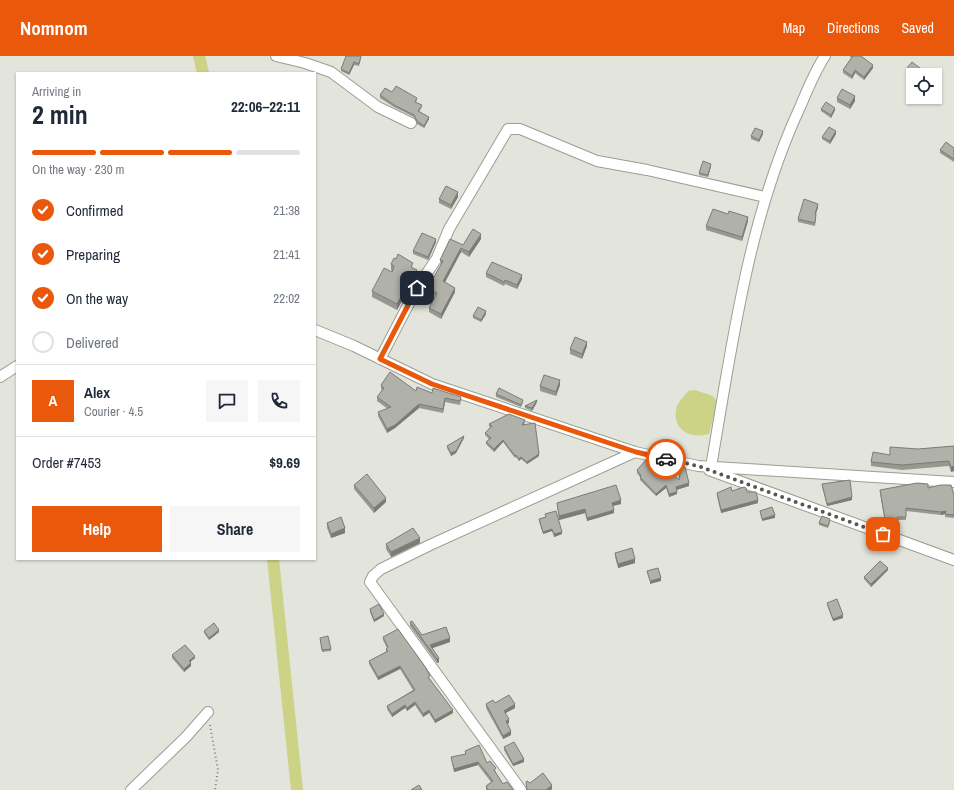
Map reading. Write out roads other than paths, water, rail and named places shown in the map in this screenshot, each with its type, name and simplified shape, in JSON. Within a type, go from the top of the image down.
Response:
[{"type":"street","points":[[276,56],[305,63],[331,72],[378,107],[411,123]]},
{"type":"street","points":[[711,467],[742,298],[764,197],[784,140],[825,56]]},
{"type":"street","points":[[380,359],[417,288],[437,258],[449,229],[508,129],[520,129],[597,162],[648,170],[764,197]]},
{"type":"street","points":[[316,330],[432,384],[636,452],[698,466],[954,560]]},
{"type":"street","points":[[0,377],[16,367]]},
{"type":"street","points":[[521,790],[370,582],[373,576],[381,569],[430,545],[636,452]]},
{"type":"street","points":[[698,466],[954,482]]},
{"type":"street","points":[[131,790],[186,737],[208,712]]},
{"type":"waterway","points":[[199,56],[203,72]]},
{"type":"waterway","points":[[273,560],[297,790]]}]
